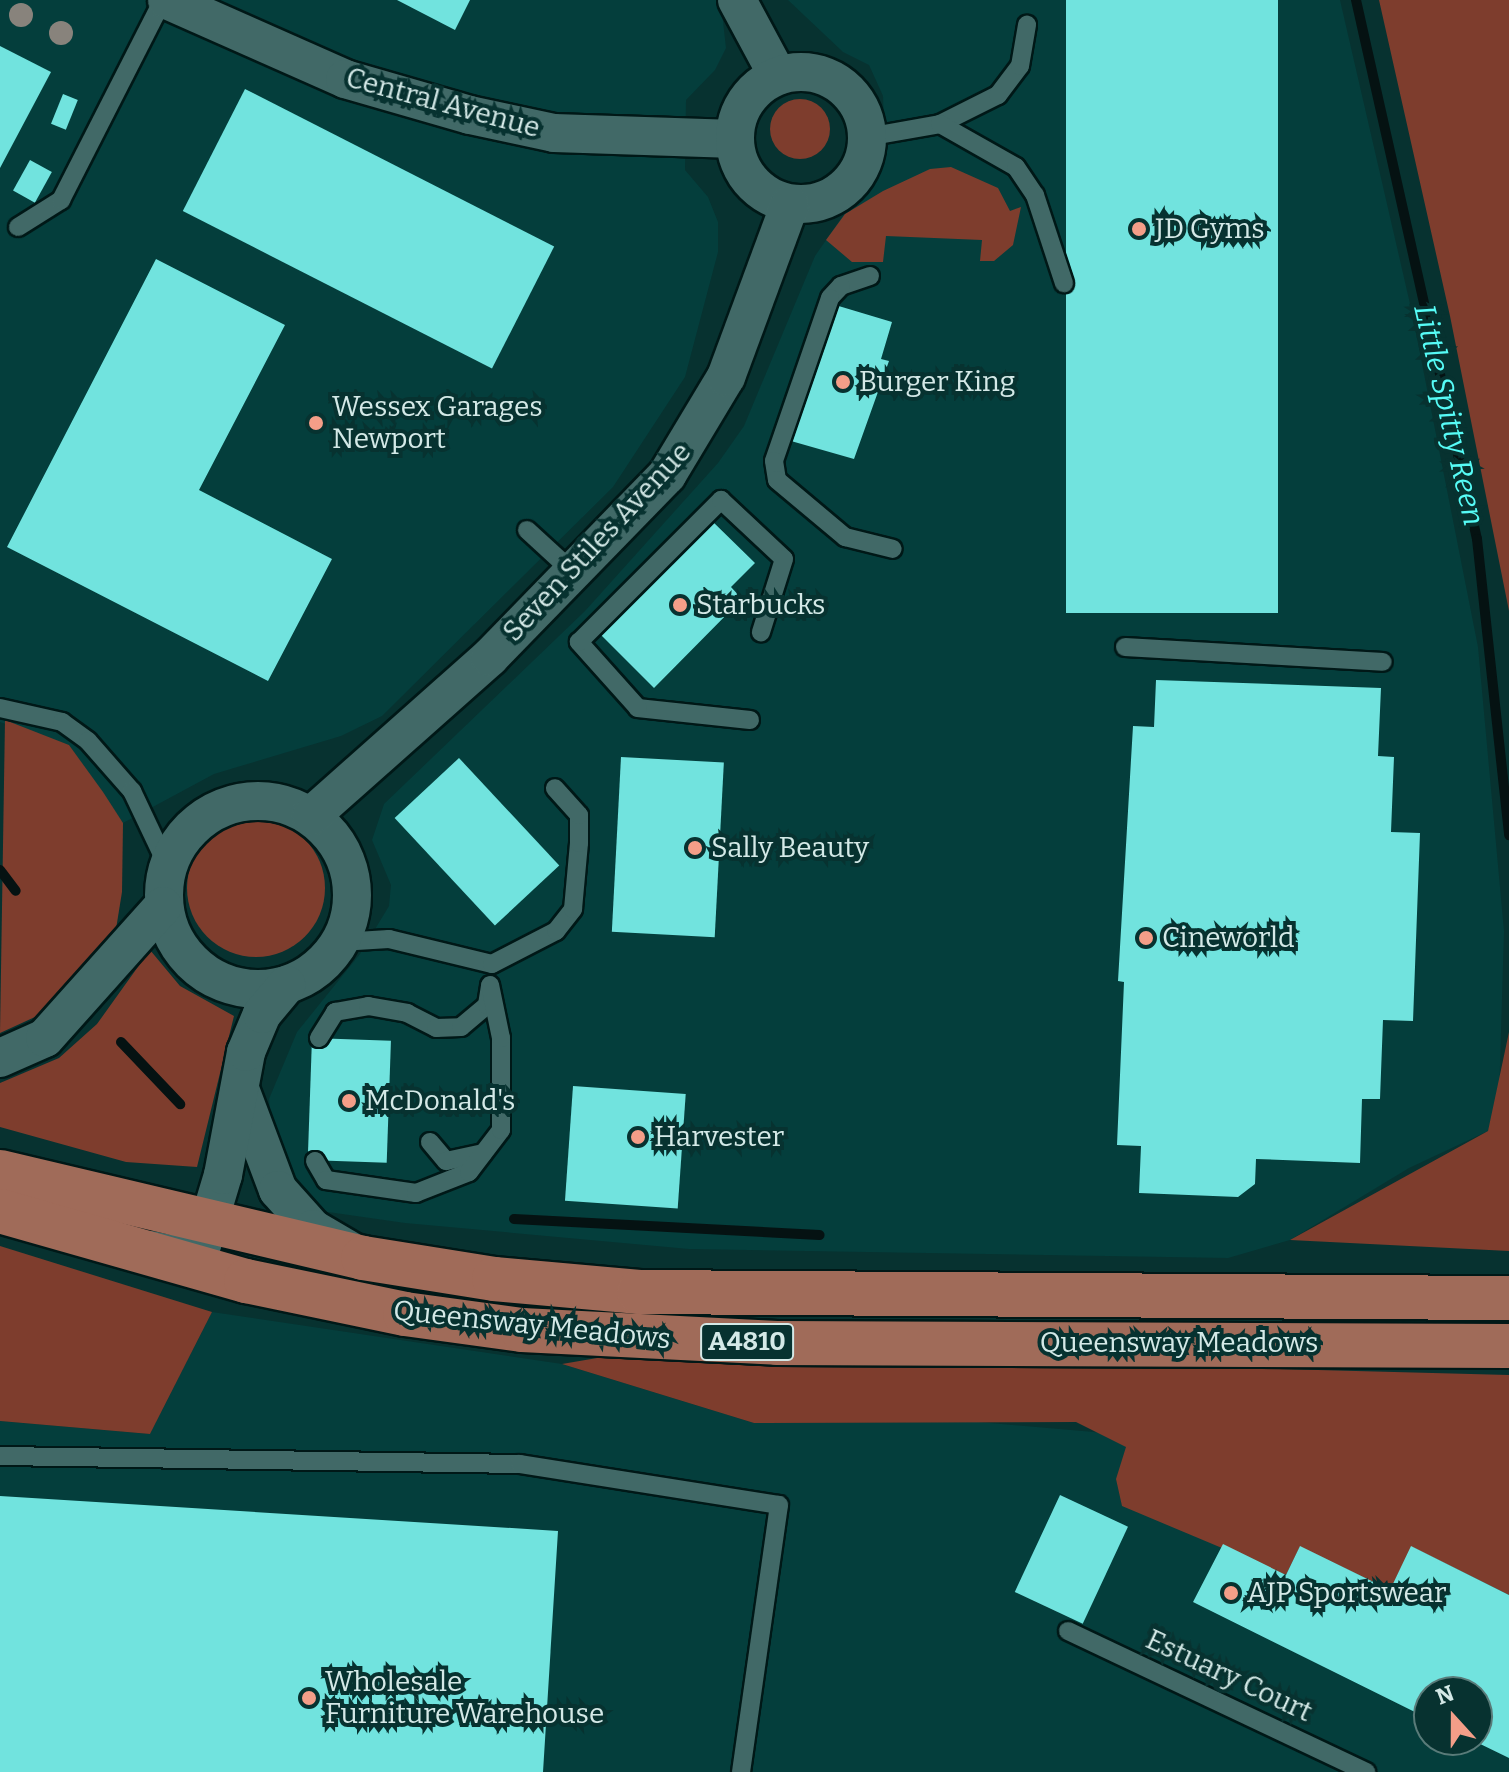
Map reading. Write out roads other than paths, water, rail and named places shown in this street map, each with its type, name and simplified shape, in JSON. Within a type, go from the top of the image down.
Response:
[{"type":"main road","name":"Queensway Meadows","points":[[0,1172],[209,1224],[363,1258],[494,1279],[639,1292],[1509,1298]]},
{"type":"main road","name":"Queensway Meadows","points":[[0,1211],[103,1243],[405,1314],[658,1340],[1509,1346]]},
{"type":"street","name":"Central Avenue","points":[[165,0],[345,79],[470,115],[554,133],[735,139]]},
{"type":"street","points":[[737,0],[778,76]]},
{"type":"street","points":[[814,73],[838,84],[857,103],[867,137],[861,165],[844,189],[828,199],[790,204],[751,181],[735,139],[746,100],[778,76],[814,73]]},
{"type":"street","name":"Seven Stiles Avenue","points":[[311,816],[402,740],[575,574],[667,475],[710,410],[744,337],[790,204]]},
{"type":"street","points":[[256,800],[311,816],[332,836],[350,874],[350,916],[340,942],[308,976],[286,985],[239,988],[202,971],[178,947],[163,906],[167,865],[181,839],[227,805],[256,800]]},
{"type":"street","points":[[0,1058],[45,1038],[163,906]]},
{"type":"street","points":[[103,1243],[170,1254],[202,1245],[238,1082],[262,1014],[286,985]]},
{"type":"street","points":[[238,1082],[278,1190],[313,1229],[363,1258]]},
{"type":"lane","points":[[18,227],[61,200],[165,0]]},
{"type":"lane","points":[[867,137],[940,124],[998,95],[1020,66],[1027,25]]},
{"type":"lane","points":[[940,124],[1016,167],[1035,195],[1064,283]]},
{"type":"lane","points":[[870,276],[841,286],[830,298],[774,461],[777,480],[845,537],[893,549]]},
{"type":"lane","points":[[750,720],[638,708],[579,642],[721,500],[784,559],[761,632]]},
{"type":"lane","points":[[527,530],[575,574]]},
{"type":"lane","points":[[1125,647],[1383,662]]},
{"type":"lane","points":[[0,708],[62,722],[88,741],[138,800],[167,865]]},
{"type":"lane","points":[[340,942],[389,939],[492,964],[556,931],[573,909],[579,815],[555,788]]},
{"type":"lane","points":[[319,1038],[335,1012],[368,1006],[407,1013],[436,1028],[461,1027],[487,1005],[492,964]]},
{"type":"lane","points":[[315,1161],[326,1180],[416,1193],[469,1172],[490,1150],[501,1130],[502,1073],[490,985]]},
{"type":"lane","points":[[430,1142],[446,1161],[490,1150]]},
{"type":"lane","points":[[0,1456],[520,1464],[779,1505],[741,1772]]},
{"type":"lane","name":"Estuary Court","points":[[1068,1631],[1366,1772]]},
{"type":"waterway","name":"Little Spitty Reen","points":[[1356,0],[1477,539],[1509,835]]},
{"type":"waterway","points":[[0,870],[16,891]]},
{"type":"waterway","points":[[121,1042],[180,1104]]},
{"type":"waterway","points":[[514,1219],[820,1235]]},
{"type":"place","name":"JD Gyms","points":[[1139,229]]},
{"type":"place","name":"Burger King","points":[[843,382]]},
{"type":"place","name":"Wessex Garages Newport","points":[[316,423]]},
{"type":"place","name":"Starbucks","points":[[680,605]]},
{"type":"place","name":"Sally Beauty","points":[[695,848]]},
{"type":"place","name":"Cineworld","points":[[1146,938]]},
{"type":"place","name":"McDonald's","points":[[349,1101]]},
{"type":"place","name":"Harvester","points":[[638,1137]]},
{"type":"place","name":"AJP Sportswear","points":[[1231,1593]]},
{"type":"place","name":"Wholesale Furniture Warehouse","points":[[309,1698]]}]
